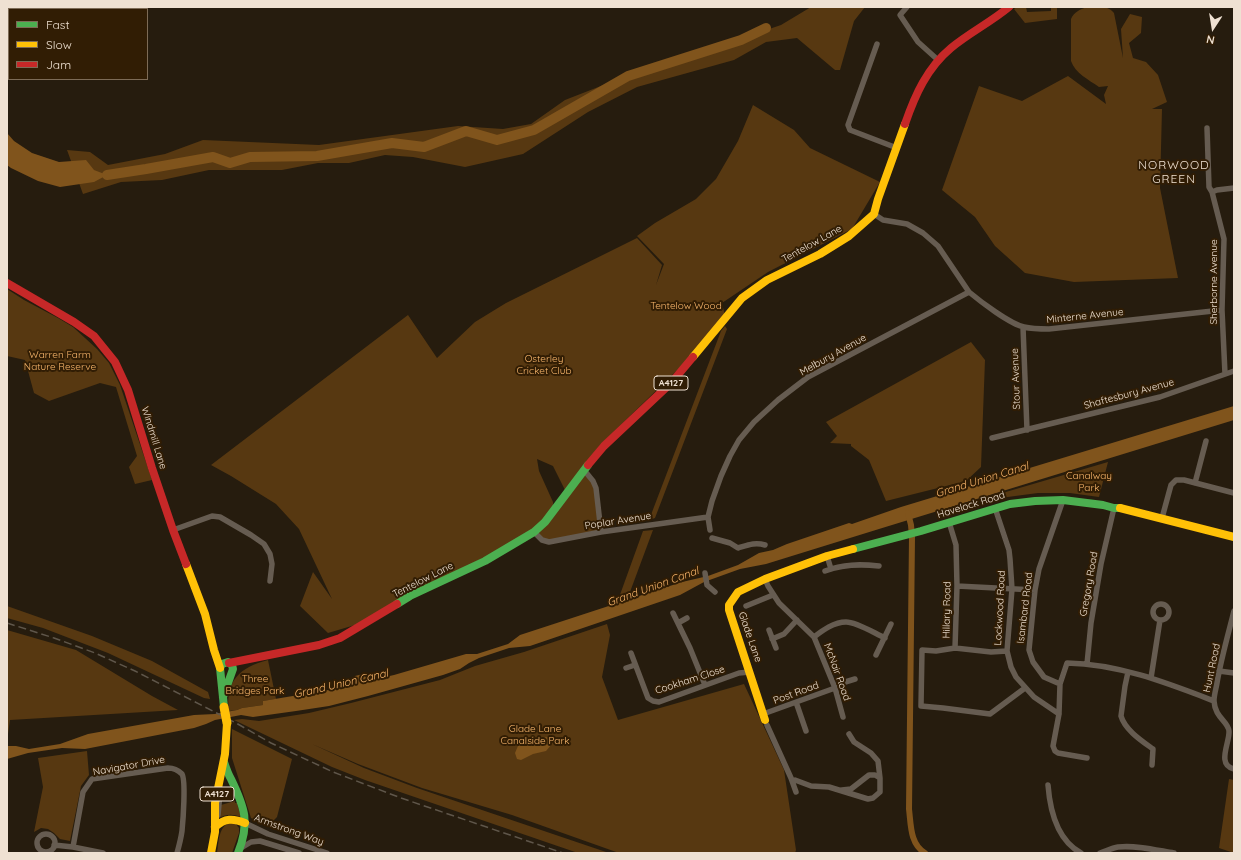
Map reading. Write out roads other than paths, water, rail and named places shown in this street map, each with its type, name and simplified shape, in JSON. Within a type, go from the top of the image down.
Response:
[{"type":"main road","points":[[874,214],[897,148],[918,94],[928,73],[938,60],[953,47],[980,29],[1006,8]]},
{"type":"main road","name":"Tentelow Lane","points":[[227,668],[243,661],[320,645],[340,638],[410,596],[485,561],[534,532],[545,522],[604,446],[672,382],[742,298],[767,280],[820,254],[842,241],[856,231],[874,214]]},
{"type":"main road","name":"Windmill Lane","points":[[7,283],[74,322],[94,336],[115,362],[128,390],[173,530],[205,614],[214,650],[227,668],[223,697],[227,723],[226,742],[224,762],[215,803],[215,823],[211,853]]},
{"type":"main road","name":"Havelock Road","points":[[765,579],[827,556],[900,538],[1010,504],[1035,501],[1062,500],[1121,508],[1234,537]]},
{"type":"main road","name":"Glade Lane","points":[[765,579],[738,592],[729,605],[729,610],[765,720]]},
{"type":"main road","name":"Windmill Lane","points":[[224,762],[243,805],[245,815],[245,829],[239,850]]},
{"type":"main road","points":[[215,823],[231,818],[245,823]]},
{"type":"street","points":[[907,7],[900,15],[918,42],[938,60]]},
{"type":"street","points":[[877,44],[848,125],[850,130],[897,148]]},
{"type":"street","name":"Sherborne Avenue","points":[[1207,128],[1209,187],[1212,192],[1224,239],[1222,310],[1225,374]]},
{"type":"street","points":[[1212,192],[1234,188]]},
{"type":"street","name":"Minterne Avenue","points":[[874,214],[883,220],[908,224],[923,233],[938,246],[969,292],[1010,322],[1023,327],[1033,329],[1049,329],[1222,310]]},
{"type":"street","name":"Melbury Avenue","points":[[710,530],[708,517],[719,482],[739,440],[754,422],[778,400],[808,377],[969,292]]},
{"type":"street","name":"Stour Avenue","points":[[1023,327],[1026,430]]},
{"type":"street","name":"Shaftesbury Avenue","points":[[992,438],[1160,397],[1234,370]]},
{"type":"street","points":[[1194,483],[1206,441]]},
{"type":"street","points":[[584,470],[593,480],[596,488],[601,532]]},
{"type":"street","points":[[1162,518],[1171,485],[1176,480],[1184,480],[1234,492]]},
{"type":"street","name":"Isambard Road","points":[[1060,684],[1044,677],[1033,662],[1029,650],[1035,590],[1039,569],[1062,500]]},
{"type":"street","name":"Lockwood Road","points":[[995,508],[1009,550],[1012,589],[1007,651],[1011,667],[1016,677],[1034,697],[1059,714]]},
{"type":"street","name":"Gregory Road","points":[[1087,664],[1091,623],[1101,564],[1114,508]]},
{"type":"street","points":[[173,530],[212,516],[220,517],[264,544],[270,554],[272,564],[270,581]]},
{"type":"street","name":"Poplar Avenue","points":[[534,532],[542,540],[549,542],[601,532],[708,517]]},
{"type":"street","name":"Hillary Road","points":[[949,522],[956,545],[957,586],[955,648],[991,652],[1007,651]]},
{"type":"street","points":[[712,538],[730,543],[738,548],[759,543],[764,545]]},
{"type":"street","points":[[827,556],[828,570],[843,566],[879,566]]},
{"type":"street","points":[[705,573],[707,585],[715,592]]},
{"type":"street","name":"McNair Road","points":[[765,579],[779,603],[814,637],[835,688],[843,717]]},
{"type":"street","points":[[957,586],[1035,590]]},
{"type":"street","points":[[746,606],[773,595]]},
{"type":"street","name":"Hunt Road","points":[[1234,611],[1219,671],[1214,701],[1219,718],[1228,726],[1229,732],[1224,758],[1230,768],[1234,769]]},
{"type":"street","points":[[674,613],[705,685]]},
{"type":"street","points":[[678,623],[687,618]]},
{"type":"street","points":[[772,639],[784,634],[797,620]]},
{"type":"street","points":[[1151,678],[1160,620]]},
{"type":"street","points":[[814,637],[827,627],[844,622],[854,623],[884,638]]},
{"type":"street","points":[[876,656],[891,624]]},
{"type":"street","points":[[769,630],[776,648]]},
{"type":"street","points":[[955,648],[936,651],[922,650],[923,707],[990,714],[1025,688]]},
{"type":"street","name":"Cookham Close","points":[[631,653],[648,698],[659,702],[739,673],[750,672]]},
{"type":"street","points":[[1087,758],[1061,754],[1055,751],[1053,746],[1059,714],[1060,684],[1067,663],[1087,664],[1128,672],[1151,678],[1214,701]]},
{"type":"street","points":[[626,668],[635,665]]},
{"type":"street","points":[[1219,671],[1234,674]]},
{"type":"street","points":[[1128,672],[1121,716],[1122,721],[1132,732],[1153,749],[1152,765]]},
{"type":"street","name":"Post Road","points":[[765,720],[796,702],[855,679]]},
{"type":"street","points":[[796,702],[806,731]]},
{"type":"street","name":"Glade Lane","points":[[765,720],[796,792]]},
{"type":"street","points":[[792,781],[795,780],[811,786],[829,786],[868,799],[873,798],[880,792],[878,761],[871,753],[854,742],[849,734]]},
{"type":"street","points":[[842,790],[851,789],[876,769],[879,764]]},
{"type":"street","name":"Navigator Drive","points":[[73,847],[83,792],[92,779],[173,768],[182,775],[184,783],[182,831],[177,853]]},
{"type":"street","points":[[869,775],[875,775],[880,778]]},
{"type":"street","points":[[1048,785],[1052,812],[1058,829],[1076,850],[1081,853]]},
{"type":"street","name":"Armstrong Way","points":[[245,823],[268,834],[326,853]]},
{"type":"street","points":[[46,834],[53,838],[54,845],[51,850],[44,852],[40,850],[37,841],[40,836],[46,834]]},
{"type":"street","name":"Armstrong Way","points":[[239,850],[251,842],[260,841],[299,853]]},
{"type":"street","points":[[54,845],[73,847],[99,853]]},
{"type":"street","points":[[1100,853],[1119,847],[1143,848],[1174,853]]},
{"type":"waterway","points":[[107,175],[213,157],[230,163],[250,157],[317,156],[392,143],[424,147],[466,131],[497,140],[534,130],[628,76],[741,40],[766,28]]},
{"type":"waterway","points":[[908,513],[912,537],[909,809],[912,834],[916,845],[925,853]]},
{"type":"railway","points":[[7,623],[95,653],[135,671],[236,723],[271,743],[333,772],[401,798],[563,853]]},
{"type":"district","name":"NORWOOD GREEN","points":[[1174,172]]},
{"type":"park label","name":"Tentelow Wood","points":[[686,306]]},
{"type":"park label","name":"Warren Farm Nature Reserve","points":[[60,360]]},
{"type":"park label","name":"Osterley Cricket Club","points":[[544,364]]},
{"type":"park label","name":"Canalway Park","points":[[1089,482]]},
{"type":"park label","name":"Three Bridges Park","points":[[255,684]]},
{"type":"park label","name":"Glade Lane Canalside Park","points":[[535,734]]},
{"type":"water label","name":"Grand Union Canal","points":[[982,480]]},
{"type":"water label","name":"Grand Union Canal","points":[[653,587]]},
{"type":"water label","name":"Grand Union Canal","points":[[341,684]]}]
